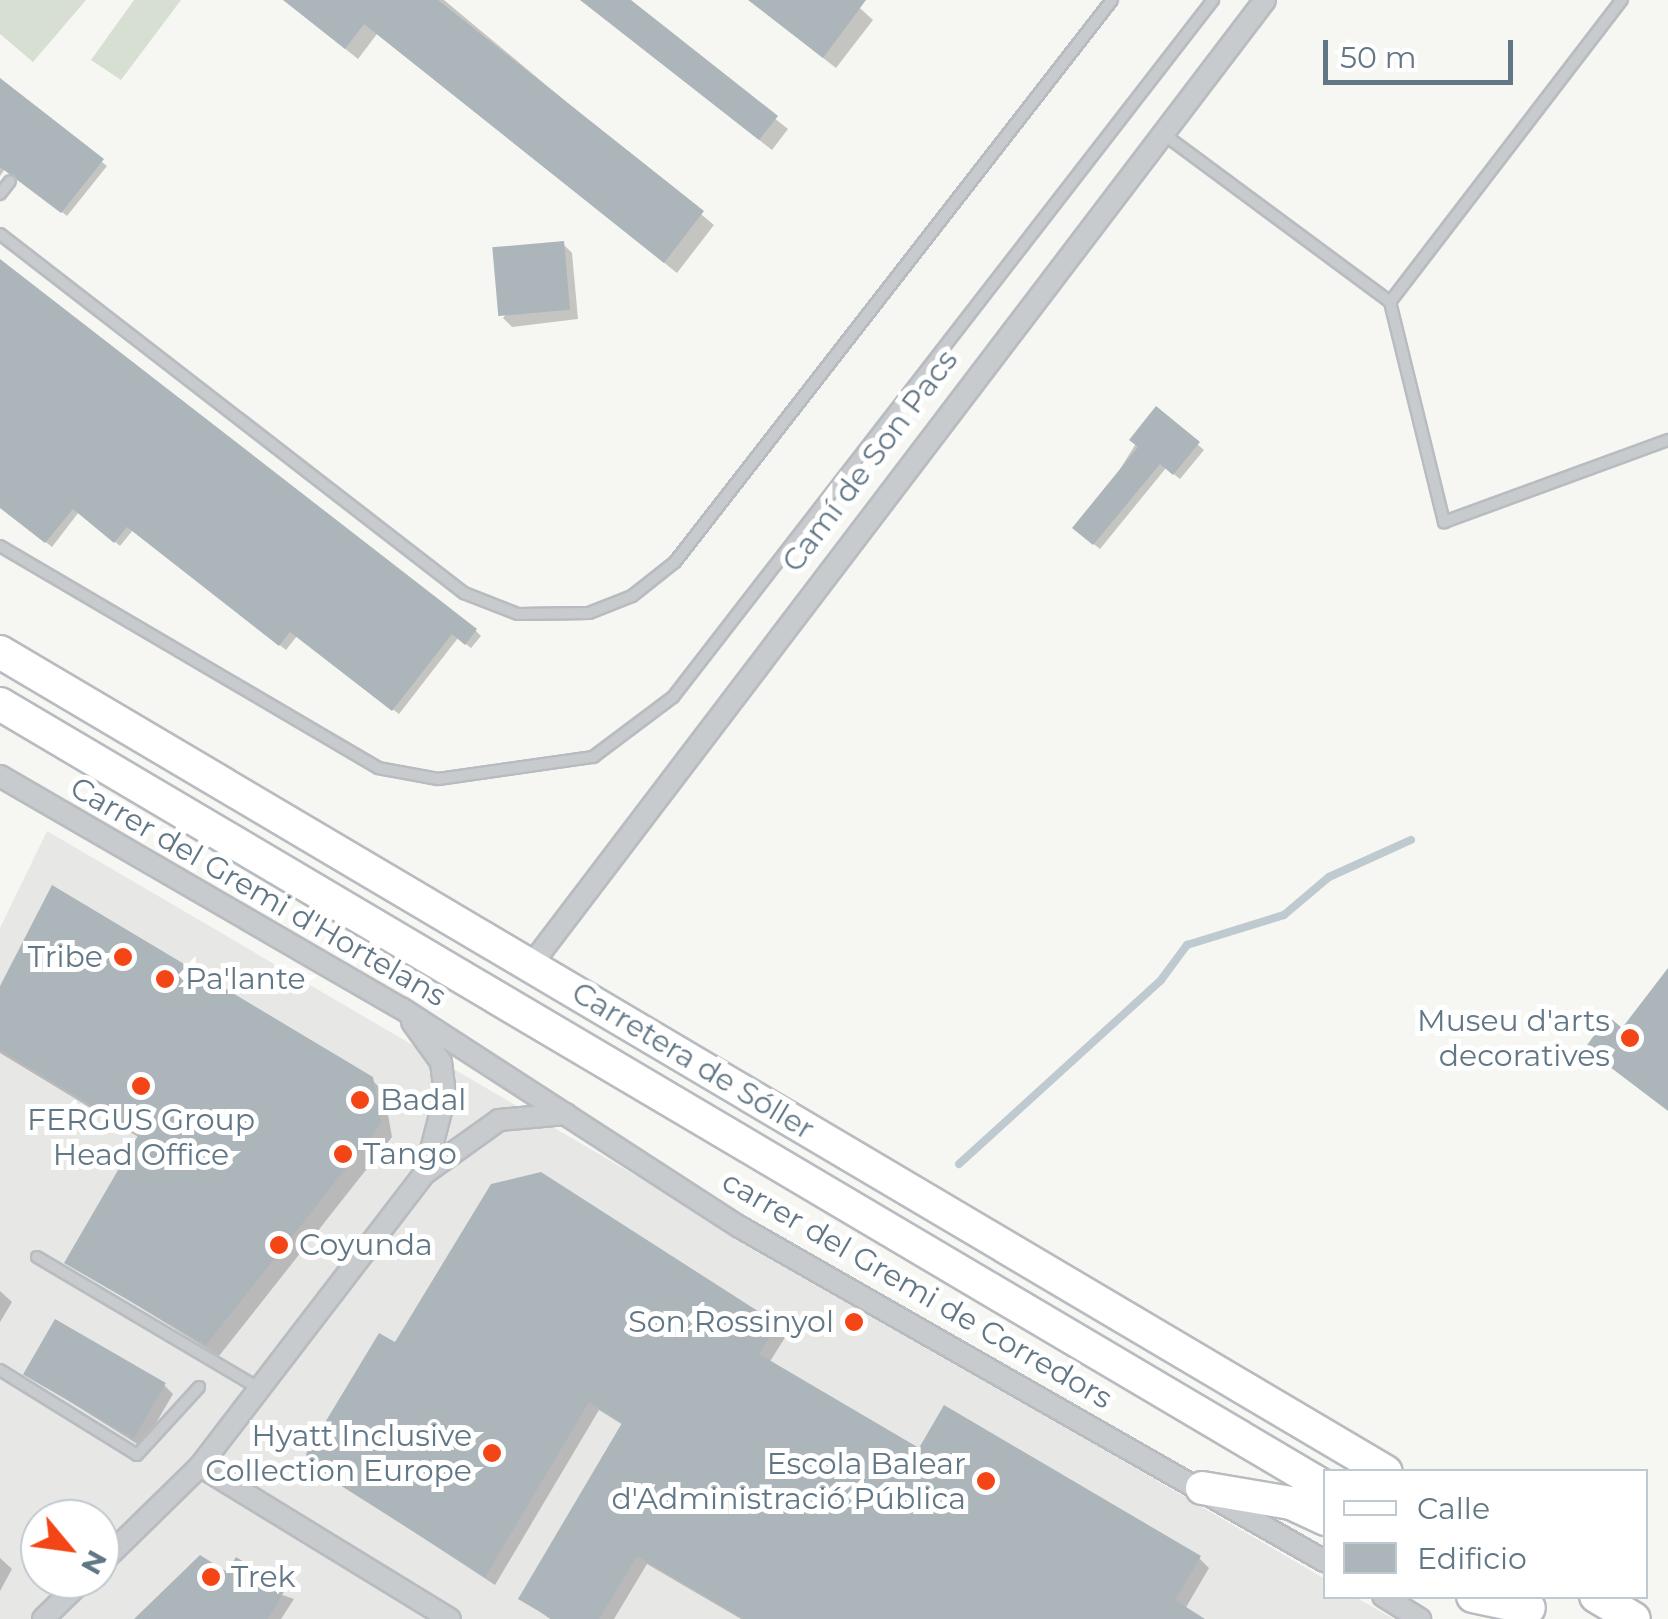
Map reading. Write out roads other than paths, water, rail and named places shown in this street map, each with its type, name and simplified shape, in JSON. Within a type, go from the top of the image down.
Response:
[{"type":"main road","name":"Carretera de Sóller","points":[[0,652],[1381,1469]]},
{"type":"main road","name":"Carretera de Sóller","points":[[0,704],[1323,1486]]},
{"type":"main road","points":[[1202,1488],[1291,1503],[1323,1519]]},
{"type":"main road","points":[[1487,1599],[1528,1608]]},
{"type":"main road","points":[[1601,1599],[1634,1619]]},
{"type":"street","name":"Camí de Son Pacs","points":[[530,965],[1265,0]]},
{"type":"street","name":"Carrer del Gremi d'Hortelans","points":[[0,776],[402,1008],[484,1061]]},
{"type":"street","points":[[402,1008],[442,1062],[445,1096],[425,1173]]},
{"type":"street","name":"carrer del Gremi de Corredors","points":[[484,1061],[738,1226],[1323,1560]]},
{"type":"street","points":[[120,1544],[200,1466],[425,1173],[499,1120],[566,1114]]},
{"type":"street","points":[[200,1466],[450,1619]]},
{"type":"street","points":[[43,1619],[64,1599]]},
{"type":"street","points":[[1388,1599],[1414,1615]]},
{"type":"lane","points":[[0,234],[464,594],[518,614],[589,612],[632,596],[674,562],[1112,0]]},
{"type":"lane","points":[[0,546],[378,768],[438,779],[592,757],[673,697],[1213,0]]},
{"type":"lane","points":[[1390,302],[1622,0]]},
{"type":"lane","points":[[1162,132],[1390,302],[1444,522],[1668,440]]},
{"type":"lane","points":[[0,194],[10,181]]},
{"type":"lane","points":[[37,1257],[261,1390]]},
{"type":"lane","points":[[0,1370],[137,1456],[199,1387]]},
{"type":"waterway","points":[[959,1164],[1161,980],[1187,945],[1284,915],[1329,877],[1411,840]]},
{"type":"place","name":"Tribe","points":[[123,957]]},
{"type":"place","name":"Pa'lante","points":[[165,979]]},
{"type":"place","name":"Museu d'arts decoratives","points":[[1630,1038]]},
{"type":"place","name":"FERGUS Group Head Office","points":[[141,1086]]},
{"type":"place","name":"Badal","points":[[360,1100]]},
{"type":"place","name":"Tango","points":[[343,1154]]},
{"type":"place","name":"Coyunda","points":[[279,1245]]},
{"type":"place","name":"Son Rossinyol","points":[[854,1322]]},
{"type":"place","name":"Hyatt Inclusive Collection Europe","points":[[492,1453]]},
{"type":"place","name":"Escola Balear d'Administració Pública","points":[[986,1481]]},
{"type":"place","name":"Trek","points":[[211,1577]]}]
